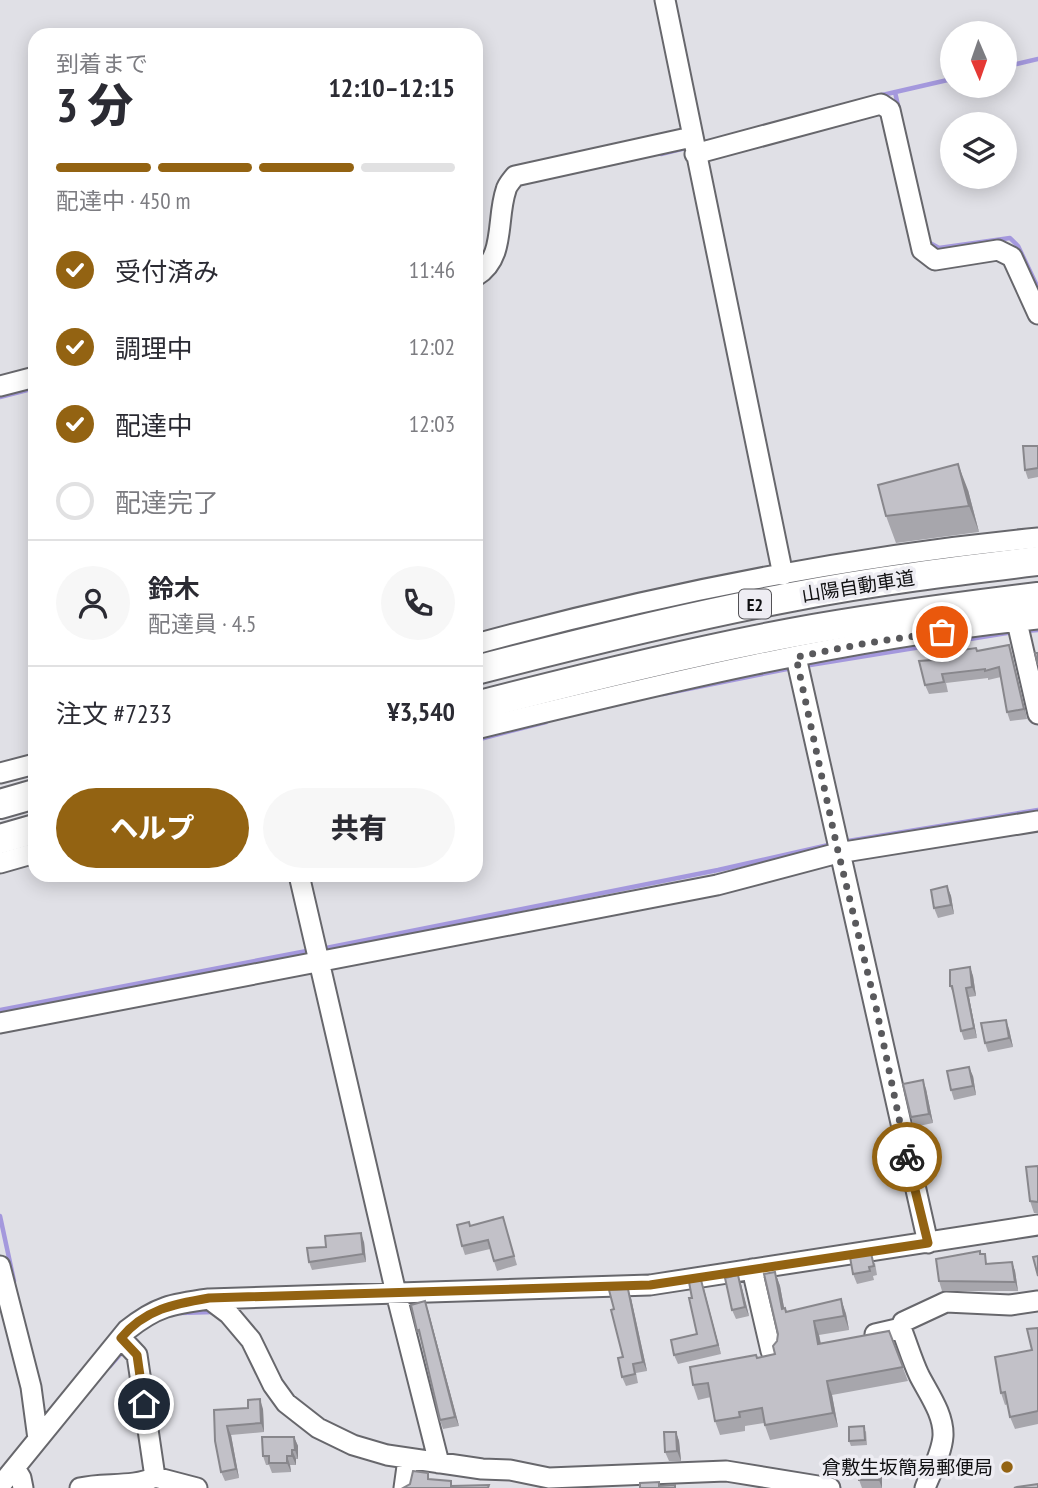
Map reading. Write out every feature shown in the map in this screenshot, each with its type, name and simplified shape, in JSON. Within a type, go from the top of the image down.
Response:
[{"type":"highway","name":"山陽自動車道","points":[[483,668],[610,635],[791,597],[919,575],[1038,561]]},
{"type":"highway","name":"山陽自動車道","points":[[483,704],[600,674],[792,633],[925,611],[1038,597]]},
{"type":"highway","points":[[0,804],[28,796]]},
{"type":"highway","points":[[0,839],[28,831]]},
{"type":"street","points":[[665,0],[783,575]]},
{"type":"street","points":[[483,271],[488,268],[499,237],[506,189],[515,176],[694,146],[881,104],[890,110],[922,250],[935,260],[998,250],[1013,257],[1038,314]]},
{"type":"street","points":[[0,386],[28,379]]},
{"type":"street","points":[[483,642],[646,602],[876,556],[1038,538]]},
{"type":"street","points":[[483,727],[575,705],[797,664],[867,643],[1018,628],[1038,620]]},
{"type":"street","points":[[1018,628],[1038,714]]},
{"type":"street","points":[[797,664],[928,1243]]},
{"type":"street","points":[[0,773],[28,766]]},
{"type":"street","points":[[0,1023],[318,954],[718,885],[837,847],[1038,821]]},
{"type":"street","points":[[0,863],[28,855]]},
{"type":"street","points":[[301,882],[396,1293],[439,1463]]},
{"type":"street","points":[[0,1486],[148,1314],[172,1304],[209,1298],[650,1285],[1038,1225]]},
{"type":"street","points":[[0,1266],[31,1387],[38,1439]]},
{"type":"street","points":[[752,1269],[771,1351]]},
{"type":"street","points":[[209,1298],[229,1314],[251,1339],[273,1385],[286,1403],[318,1428],[353,1445],[408,1463],[439,1463],[510,1470],[549,1478],[726,1471],[817,1487]]},
{"type":"street","points":[[925,1488],[940,1449],[943,1425],[932,1397],[918,1373],[901,1328],[903,1322],[946,1302],[1010,1305],[1038,1301]]},
{"type":"street","points":[[875,1334],[901,1328]]},
{"type":"street","points":[[125,1342],[137,1355],[155,1477]]},
{"type":"street","points":[[404,1488],[408,1463]]},
{"type":"street","points":[[15,1468],[23,1488]]},
{"type":"street","points":[[80,1488],[122,1485],[155,1477],[197,1488]]},
{"type":"building","points":[[1023,446],[1038,446],[1038,468],[1025,470]]},
{"type":"building","points":[[958,464],[969,506],[886,516],[878,485]]},
{"type":"building","points":[[1009,645],[1024,709],[1007,712],[999,667],[985,671],[942,674],[944,682],[925,685],[919,661],[948,659],[947,652],[976,648],[977,651]]},
{"type":"building","points":[[947,886],[951,905],[934,908],[931,890]]},
{"type":"building","points":[[970,967],[972,987],[966,988],[974,1028],[961,1031],[950,986],[950,970]]},
{"type":"building","points":[[1006,1020],[1009,1038],[985,1043],[981,1023]]},
{"type":"building","points":[[969,1067],[973,1086],[951,1090],[947,1071]]},
{"type":"building","points":[[923,1080],[929,1114],[911,1117],[903,1084]]},
{"type":"building","points":[[1038,1166],[1038,1202],[1030,1201],[1026,1167]]},
{"type":"building","points":[[503,1217],[514,1256],[494,1261],[488,1240],[462,1246],[457,1225],[469,1222],[470,1226]]},
{"type":"building","points":[[361,1233],[363,1254],[309,1262],[307,1248],[326,1247],[325,1236]]},
{"type":"building","points":[[980,1251],[980,1254],[985,1254],[986,1264],[1012,1262],[1015,1282],[939,1281],[936,1259]]},
{"type":"building","points":[[871,1253],[874,1266],[869,1267],[870,1271],[853,1274],[850,1257]]},
{"type":"building","points":[[1038,1256],[1038,1276],[1033,1257]]},
{"type":"building","points":[[775,1272],[782,1309],[785,1308],[786,1312],[841,1299],[844,1316],[814,1321],[818,1344],[889,1331],[903,1367],[827,1381],[833,1413],[765,1425],[762,1408],[739,1412],[740,1417],[715,1421],[708,1383],[693,1385],[690,1367],[775,1354],[773,1346],[778,1334],[764,1274]]},
{"type":"building","points":[[738,1275],[745,1307],[732,1310],[725,1278]]},
{"type":"building","points":[[701,1280],[718,1345],[674,1355],[671,1340],[697,1334],[689,1298],[692,1298],[689,1282]]},
{"type":"building","points":[[628,1289],[643,1362],[633,1364],[635,1374],[622,1377],[618,1358],[623,1357],[611,1310],[614,1309],[609,1290]]},
{"type":"building","points":[[425,1301],[455,1417],[440,1420],[411,1305]]},
{"type":"building","points":[[1038,1328],[1038,1411],[1010,1417],[1005,1392],[1001,1393],[995,1357],[1032,1350],[1027,1329]]},
{"type":"building","points":[[260,1399],[261,1423],[227,1426],[236,1469],[221,1472],[215,1441],[214,1410],[248,1408],[248,1400]]},
{"type":"building","points":[[864,1426],[865,1440],[849,1441],[849,1427]]},
{"type":"building","points":[[664,1432],[676,1432],[677,1451],[665,1452]]},
{"type":"building","points":[[262,1437],[294,1437],[295,1450],[292,1450],[292,1456],[287,1456],[287,1463],[269,1463],[269,1456],[263,1456]]},
{"type":"building","points":[[878,1467],[879,1480],[859,1480],[858,1468]]},
{"type":"building","points":[[413,1471],[428,1473],[428,1479],[451,1481],[451,1486],[489,1485],[488,1488],[403,1488],[410,1484]]},
{"type":"building","points":[[659,1482],[659,1486],[675,1485],[675,1488],[640,1488],[640,1483]]},
{"type":"building","points":[[1038,1484],[1038,1488],[1014,1488],[1017,1487]]},
{"type":"waterway","points":[[1017,64],[1038,59]]},
{"type":"waterway","points":[[878,96],[940,82]]},
{"type":"waterway","points":[[895,92],[899,110]]},
{"type":"waterway","points":[[661,154],[690,147]]},
{"type":"waterway","points":[[928,242],[939,248],[1010,238],[1018,246],[1038,288]]},
{"type":"waterway","points":[[0,397],[28,390]]},
{"type":"waterway","points":[[1025,631],[1038,630]]},
{"type":"waterway","points":[[804,666],[1013,632]]},
{"type":"waterway","points":[[663,694],[792,668]]},
{"type":"waterway","points":[[483,738],[546,722]]},
{"type":"waterway","points":[[842,842],[1038,810]]},
{"type":"waterway","points":[[321,949],[718,870],[833,844]]},
{"type":"waterway","points":[[0,1010],[312,950]]},
{"type":"waterway","points":[[0,1216],[14,1281]]},
{"type":"waterway","points":[[180,1313],[213,1312]]},
{"type":"waterway","points":[[110,1366],[125,1349]]},
{"type":"way so far","points":[[907,1157],[876,1007],[837,847],[796,657],[942,632]]},
{"type":"place","name":"倉敷生坂簡易郵便局","points":[[1007,1467]]},
{"type":"route","points":[[144,1404],[137,1355],[121,1338],[148,1314],[172,1304],[209,1298],[650,1285],[928,1243],[907,1157]]}]
